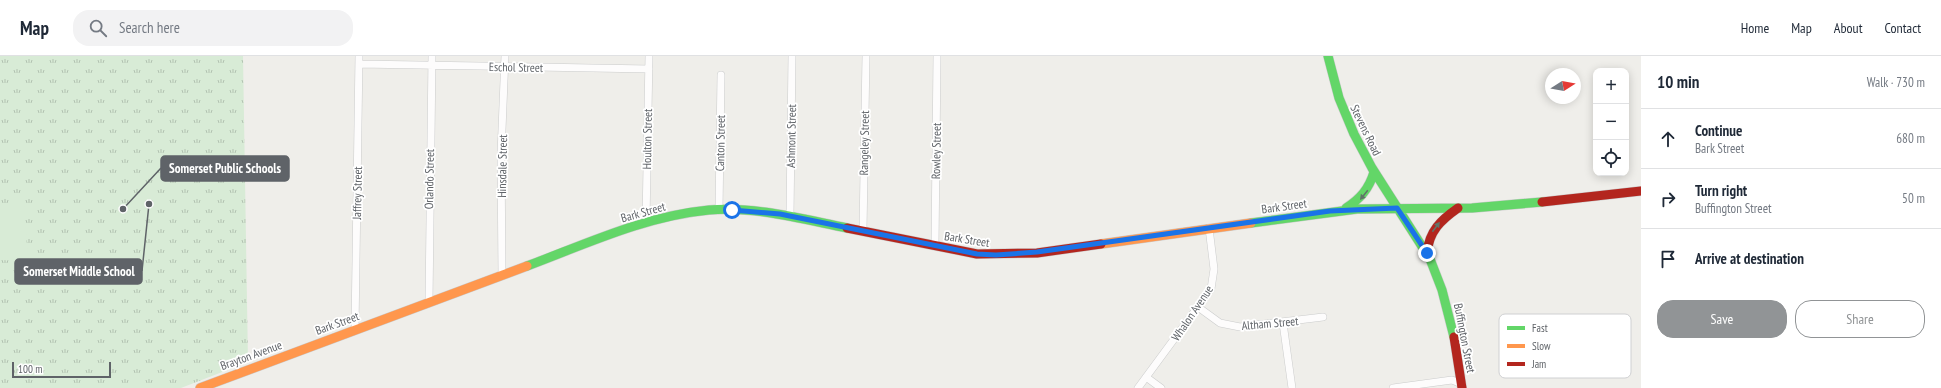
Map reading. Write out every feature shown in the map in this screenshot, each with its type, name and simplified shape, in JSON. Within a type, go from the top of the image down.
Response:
[{"type":"main road","name":"Stevens Road","points":[[1328,56],[1343,112],[1363,155],[1397,208]]},
{"type":"main road","points":[[1344,210],[1365,195],[1372,183],[1374,172]]},
{"type":"main road","name":"Bark Street","points":[[311,346],[646,222],[682,214],[719,210],[743,210],[790,216],[981,254],[1022,254],[1344,210],[1458,208],[1548,202],[1641,191]]},
{"type":"main road","name":"Buffington Street","points":[[1397,208],[1427,253],[1440,284],[1451,316],[1460,387]]},
{"type":"main road","points":[[1427,253],[1427,242],[1437,225],[1458,208]]},
{"type":"main road","name":"Brayton Avenue","points":[[200,388],[311,346]]},
{"type":"street","name":"Jaffrey Street","points":[[355,329],[359,56]]},
{"type":"street","name":"Orlando Street","points":[[429,302],[432,56]]},
{"type":"street","name":"Hinsdale Street","points":[[502,275],[501,162],[504,56]]},
{"type":"street","name":"Houlton Street","points":[[646,222],[649,56]]},
{"type":"street","name":"Ashmont Street","points":[[790,216],[792,56]]},
{"type":"street","name":"Rangeley Street","points":[[863,230],[866,56]]},
{"type":"street","name":"Rowley Street","points":[[935,246],[937,56]]},
{"type":"street","name":"Eschol Street","points":[[359,64],[648,69]]},
{"type":"street","name":"Canton Street","points":[[719,210],[721,75]]},
{"type":"street","name":"Whalon Avenue","points":[[1138,388],[1211,289],[1214,278],[1209,228]]},
{"type":"street","name":"Altham Street","points":[[1198,307],[1213,319],[1227,325],[1240,327],[1323,317]]},
{"type":"street","points":[[1283,323],[1292,388]]},
{"type":"street","points":[[1146,377],[1161,388]]},
{"type":"street","points":[[1393,388],[1452,380],[1460,387]]},
{"type":"green space","points":[[0,56],[243,56],[248,362],[181,388],[0,388]]},
{"type":"green space","points":[[0,205],[24,205],[28,261],[0,260]]},
{"type":"traffic: fast","points":[[1328,56],[1339,98],[1354,134],[1372,168],[1430,259],[1442,290],[1454,337]]},
{"type":"traffic: fast","points":[[1346,208],[1356,201],[1363,193],[1374,172]]},
{"type":"traffic: fast","points":[[1251,223],[1357,209],[1472,208],[1542,202]]},
{"type":"traffic: fast","points":[[527,266],[616,232],[662,218],[709,210],[744,210],[778,214],[847,228]]},
{"type":"traffic: slow","points":[[1101,244],[1251,223]]},
{"type":"traffic: slow","points":[[200,388],[527,266]]},
{"type":"traffic: jam","points":[[1542,202],[1641,191]]},
{"type":"traffic: jam","points":[[1427,253],[1428,245],[1433,232],[1446,217],[1458,208]]},
{"type":"traffic: jam","points":[[847,228],[977,254],[1037,253],[1101,244]]},
{"type":"traffic: jam","points":[[1454,337],[1462,388]]},
{"type":"place","name":"Somerset Middle School","points":[[149,204]]},
{"type":"place","name":"Somerset Public Schools","points":[[123,209]]},
{"type":"route","points":[[732,210],[780,214],[961,251],[996,255],[1022,254],[1098,244],[1330,211],[1361,208],[1397,208],[1427,253]]}]
